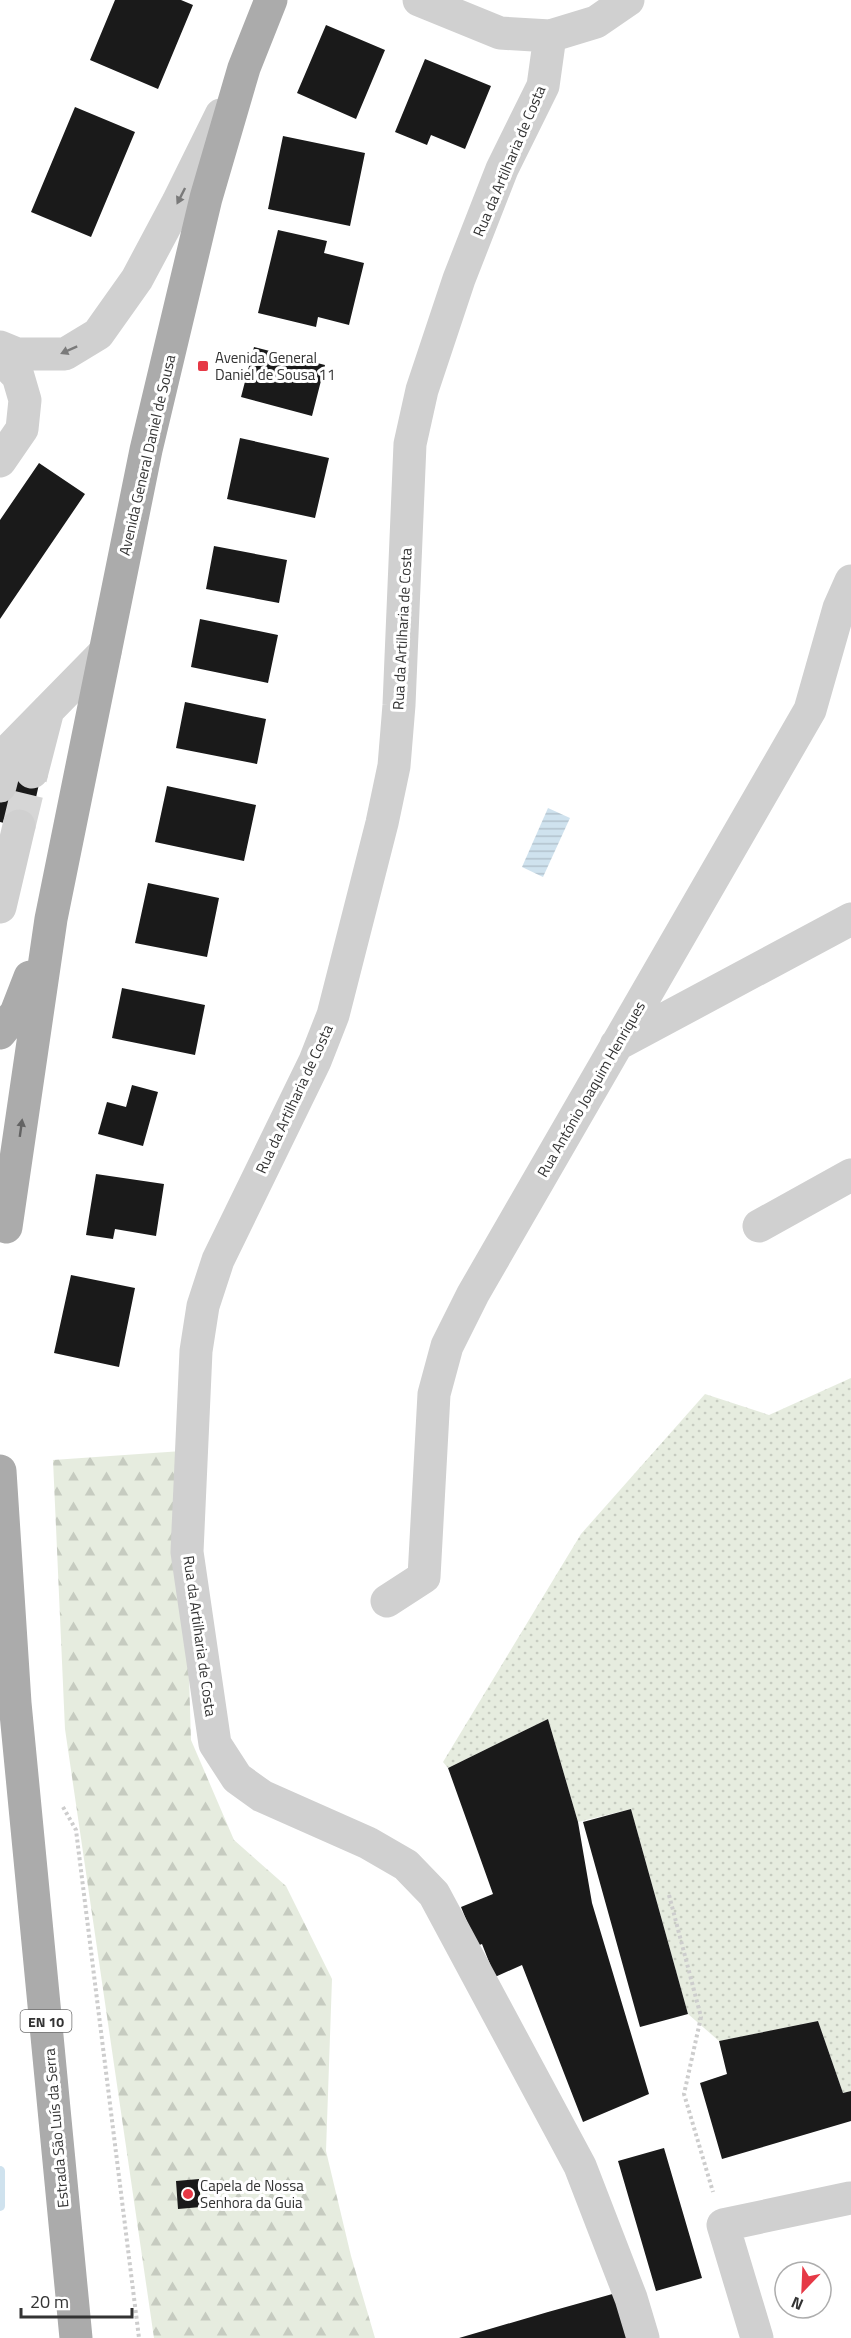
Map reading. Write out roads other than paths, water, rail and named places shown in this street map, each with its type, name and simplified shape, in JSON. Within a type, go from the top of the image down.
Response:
[{"type":"main road","name":"Avenida General Daniel de Sousa","points":[[51,919],[146,450],[198,229],[244,68],[272,0]]},
{"type":"main road","points":[[0,1033],[16,1013],[51,919]]},
{"type":"main road","points":[[3,1235],[51,919]]},
{"type":"main road","points":[[0,1155],[9,1192],[3,1235]]},
{"type":"main road","name":"Estrada São Luís da Serra","points":[[0,1471],[15,1703],[76,2338]]},
{"type":"main road","name":"Estrada São Luís da Serra","points":[[0,1663],[15,1703]]},
{"type":"street","points":[[419,0],[500,33],[550,36],[596,21],[628,0]]},
{"type":"street","name":"Rua da Artilharia de Costa","points":[[550,36],[543,86],[502,169],[459,279],[422,390],[410,444],[399,705],[394,766],[382,823],[333,1015],[315,1061],[218,1260],[203,1306],[196,1351],[187,1552],[215,1744],[237,1778],[262,1796],[368,1843],[406,1865],[434,1894],[580,2166],[631,2298],[643,2338]]},
{"type":"street","points":[[0,347],[17,354],[65,354],[98,334],[136,279],[178,202],[244,68]]},
{"type":"street","points":[[0,358],[18,376],[25,400],[22,429],[0,461]]},
{"type":"street","name":"Rua António Joaquim Henriques","points":[[387,1601],[424,1577],[434,1394],[447,1346],[473,1294],[810,710],[839,608],[851,581]]},
{"type":"street","points":[[0,786],[9,750],[105,652]]},
{"type":"street","points":[[32,772],[48,708]]},
{"type":"street","points":[[0,907],[19,826]]},
{"type":"street","points":[[616,1045],[851,920]]},
{"type":"street","points":[[759,1226],[851,1175]]},
{"type":"street","points":[[757,2338],[723,2225],[850,2198]]},
{"type":"water","points":[[548,808],[570,818],[543,877],[522,867]]},
{"type":"waterway","points":[[0,2171],[0,2206]]},
{"type":"tunnel","points":[[19,826],[32,772]]},
{"type":"place","name":"Avenida General Daniel de Sousa 11","points":[[203,366]]},
{"type":"place","name":"Capela de Nossa Senhora da Guia","points":[[188,2194]]}]
